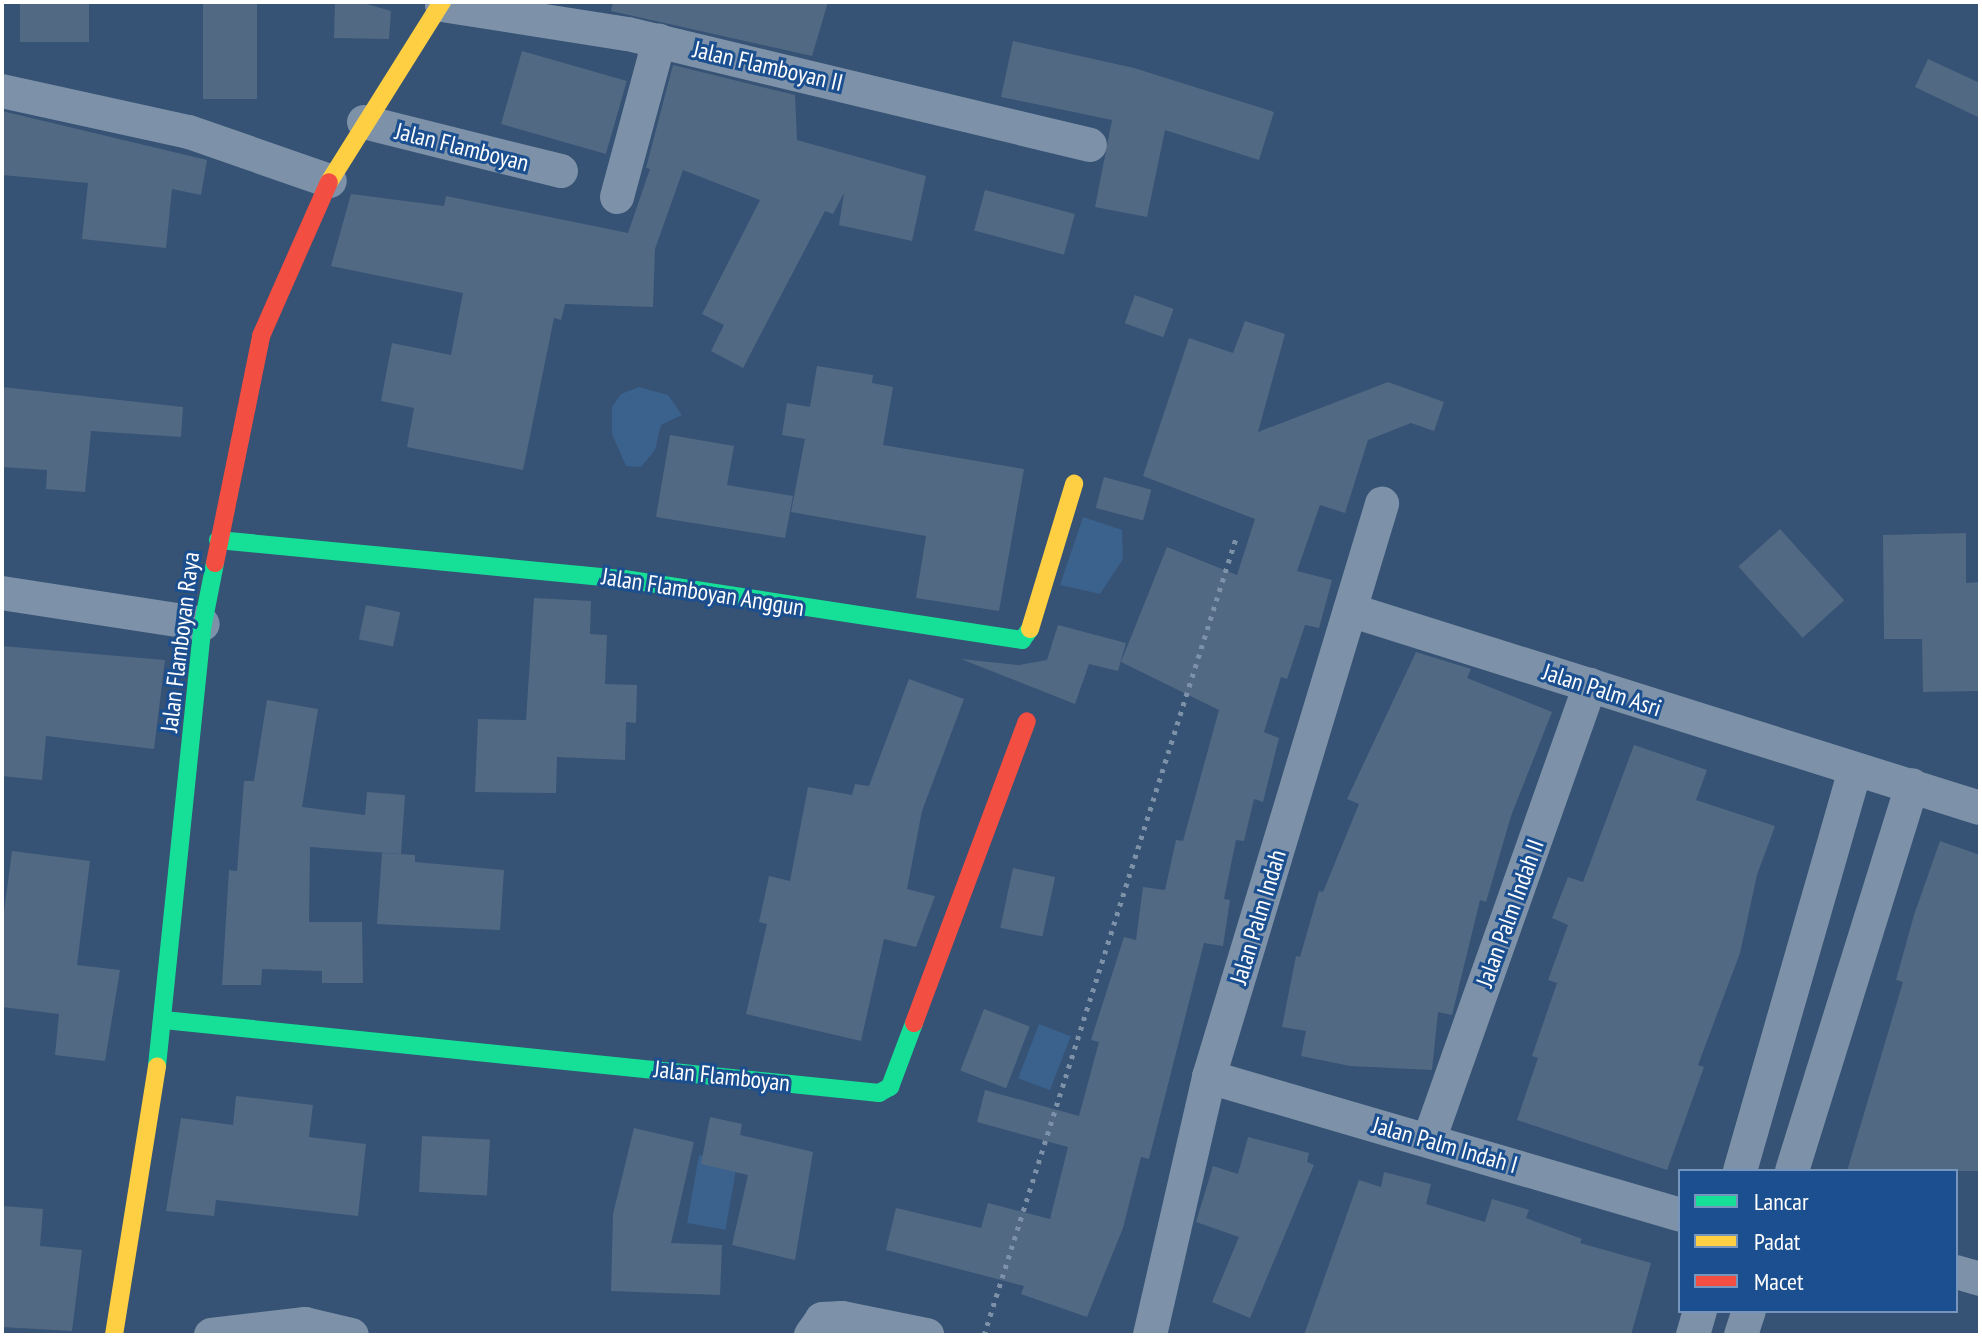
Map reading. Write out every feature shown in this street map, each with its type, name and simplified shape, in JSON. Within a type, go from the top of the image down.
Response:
[{"type":"street","name":"Jalan Flamboyan II","points":[[442,4],[659,41],[1090,145]]},
{"type":"street","name":"Jalan Flamboyan Raya","points":[[114,1335],[164,1020],[203,624],[261,336],[330,181],[364,122],[442,4]]},
{"type":"street","points":[[617,197],[659,41]]},
{"type":"street","points":[[2,91],[189,132],[330,181]]},
{"type":"street","name":"Jalan Flamboyan","points":[[364,122],[561,171]]},
{"type":"street","name":"Jalan Flamboyan Anggun","points":[[218,540],[624,579],[1022,640],[1030,631],[1074,484]]},
{"type":"street","name":"Jalan Palm Indah","points":[[1150,1335],[1209,1077],[1382,504]]},
{"type":"street","points":[[2,593],[203,624]]},
{"type":"street","name":"Jalan Palm Asri","points":[[1350,610],[1980,808]]},
{"type":"street","name":"Jalan Palm Indah II","points":[[1429,1140],[1590,685]]},
{"type":"street","name":"Jalan Flamboyan","points":[[164,1020],[879,1093],[890,1087],[1027,721]]},
{"type":"street","points":[[1741,1169],[1855,770]]},
{"type":"street","points":[[1793,1169],[1912,785]]},
{"type":"street","name":"Jalan Palm Indah I","points":[[1209,1077],[1678,1214]]},
{"type":"street","points":[[1958,1273],[1980,1279]]},
{"type":"street","points":[[1693,1335],[1699,1313]]},
{"type":"street","points":[[1741,1335],[1748,1313]]},
{"type":"street","points":[[817,1327],[842,1318],[927,1335]]},
{"type":"street","points":[[211,1335],[305,1324],[352,1335]]},
{"type":"path","points":[[984,1335],[1237,535]]},
{"type":"water","points":[[639,387],[668,395],[682,415],[661,425],[655,450],[641,467],[626,466],[612,434],[612,407],[621,394]]},
{"type":"water","points":[[1083,517],[1122,530],[1123,559],[1100,594],[1060,585]]},
{"type":"water","points":[[1039,1024],[1071,1036],[1050,1090],[1018,1078]]},
{"type":"water","points":[[699,1155],[737,1162],[725,1230],[687,1223]]},
{"type":"building","points":[[20,2],[89,2],[89,42],[20,42]]},
{"type":"building","points":[[203,2],[257,2],[257,99],[203,99]]},
{"type":"building","points":[[335,2],[360,2],[391,11],[389,39],[334,38]]},
{"type":"building","points":[[613,2],[828,2],[812,56],[611,11]]},
{"type":"building","points":[[1013,41],[1134,68],[1274,112],[1259,160],[1165,130],[1147,217],[1095,207],[1112,120],[1001,97]]},
{"type":"building","points":[[522,51],[627,81],[606,154],[501,124]]},
{"type":"building","points":[[1928,59],[1980,83],[1980,118],[1915,87]]},
{"type":"building","points":[[673,65],[795,95],[797,140],[926,176],[912,241],[839,225],[844,193],[833,214],[825,211],[743,368],[711,351],[724,325],[702,314],[760,200],[683,170],[655,249],[653,307],[565,304],[561,320],[554,318],[523,470],[407,447],[414,408],[381,401],[392,343],[451,355],[463,293],[331,266],[351,194],[444,206],[446,196],[628,233],[650,169],[646,168]]},
{"type":"building","points":[[2,111],[207,160],[201,195],[172,189],[166,248],[82,239],[88,183],[2,175]]},
{"type":"building","points":[[985,190],[1075,214],[1064,255],[974,231]]},
{"type":"building","points":[[1135,295],[1174,309],[1163,337],[1125,323]]},
{"type":"building","points":[[1245,321],[1285,334],[1258,432],[1388,382],[1444,402],[1434,431],[1411,423],[1368,440],[1345,513],[1320,505],[1297,571],[1332,580],[1319,628],[1305,625],[1287,679],[1281,677],[1264,732],[1279,738],[1263,802],[1254,799],[1244,841],[1236,840],[1224,899],[1230,900],[1223,946],[1204,943],[1149,1159],[1141,1157],[1123,1228],[1087,1317],[1021,1294],[1024,1286],[886,1250],[896,1208],[981,1228],[988,1203],[1050,1219],[1068,1147],[977,1122],[985,1090],[1079,1116],[1099,1042],[1091,1040],[1124,937],[1136,940],[1143,887],[1165,890],[1176,840],[1183,841],[1219,710],[1121,662],[1167,547],[1237,575],[1255,519],[1143,476],[1189,338],[1233,353]]},
{"type":"building","points":[[817,366],[873,375],[872,383],[893,387],[883,445],[1024,469],[999,611],[916,598],[926,536],[791,512],[805,439],[782,435],[787,403],[810,407]]},
{"type":"building","points":[[2,387],[183,407],[181,437],[91,431],[85,492],[46,489],[47,470],[2,467]]},
{"type":"building","points":[[670,435],[734,446],[727,485],[793,496],[785,538],[656,517]]},
{"type":"building","points":[[1104,477],[1151,490],[1143,521],[1096,508]]},
{"type":"building","points":[[1780,529],[1844,600],[1803,638],[1738,566]]},
{"type":"building","points":[[1966,533],[1966,583],[1980,582],[1980,691],[1923,692],[1922,639],[1884,639],[1883,535]]},
{"type":"building","points":[[534,598],[591,601],[590,634],[607,635],[605,684],[637,685],[636,723],[626,722],[625,760],[557,757],[556,793],[475,792],[478,719],[526,720]]},
{"type":"building","points":[[366,605],[400,612],[393,647],[359,639]]},
{"type":"building","points":[[1058,625],[1126,643],[1118,671],[1089,664],[1075,704],[961,659],[1019,665],[1047,660]]},
{"type":"building","points":[[2,646],[165,660],[154,749],[46,736],[42,780],[2,776]]},
{"type":"building","points":[[1416,652],[1471,669],[1467,678],[1552,712],[1511,816],[1486,902],[1480,900],[1452,1015],[1438,1012],[1432,1070],[1350,1066],[1301,1056],[1306,1031],[1282,1027],[1296,956],[1300,957],[1319,891],[1323,892],[1359,804],[1347,799]]},
{"type":"building","points":[[909,679],[964,699],[922,811],[907,889],[935,896],[916,947],[884,939],[861,1041],[746,1014],[767,924],[759,922],[769,876],[790,881],[808,787],[852,795],[855,784],[869,786]]},
{"type":"building","points":[[267,700],[318,709],[302,807],[365,815],[367,792],[405,795],[401,854],[310,847],[309,922],[362,922],[363,983],[322,983],[322,971],[262,969],[261,985],[222,985],[229,870],[237,871],[244,781],[254,781]]},
{"type":"building","points":[[1634,745],[1707,770],[1696,800],[1775,826],[1757,875],[1740,953],[1698,1065],[1704,1067],[1667,1170],[1517,1120],[1538,1058],[1532,1056],[1557,983],[1548,980],[1568,925],[1552,918],[1568,877],[1583,882]]},
{"type":"building","points":[[1940,841],[1980,855],[1980,1171],[1848,1169],[1903,982],[1896,980],[1914,915]]},
{"type":"building","points":[[12,851],[90,861],[77,965],[120,970],[105,1061],[55,1055],[59,1014],[2,1007],[2,927]]},
{"type":"building","points":[[382,853],[415,855],[415,862],[504,870],[500,930],[377,924]]},
{"type":"building","points":[[1013,868],[1055,877],[1042,937],[1000,928]]},
{"type":"building","points":[[984,1009],[1030,1027],[1006,1088],[960,1071]]},
{"type":"building","points":[[236,1096],[313,1105],[309,1137],[366,1144],[358,1216],[216,1200],[214,1216],[166,1211],[181,1118],[233,1125]]},
{"type":"building","points":[[710,1117],[742,1124],[740,1135],[813,1152],[795,1260],[732,1245],[748,1175],[701,1164]]},
{"type":"building","points":[[634,1128],[694,1142],[671,1243],[722,1245],[720,1295],[611,1291],[613,1214]]},
{"type":"building","points":[[422,1136],[490,1140],[487,1195],[419,1192]]},
{"type":"building","points":[[1248,1137],[1309,1153],[1307,1162],[1314,1165],[1250,1318],[1212,1302],[1239,1237],[1196,1222],[1213,1166],[1238,1174]]},
{"type":"building","points":[[1384,1172],[1431,1184],[1426,1204],[1485,1222],[1492,1199],[1529,1210],[1526,1218],[1582,1239],[1580,1243],[1651,1263],[1631,1335],[1304,1335],[1359,1180],[1381,1187]]},
{"type":"building","points":[[2,1206],[43,1209],[40,1246],[82,1250],[72,1331],[2,1327]]},
{"type":"traffic: fast","points":[[218,540],[624,579],[1022,640],[1030,629]]},
{"type":"traffic: fast","points":[[157,1066],[203,624],[215,563]]},
{"type":"traffic: fast","points":[[164,1020],[879,1093],[890,1087],[914,1023]]},
{"type":"traffic: slow","points":[[329,182],[442,2]]},
{"type":"traffic: slow","points":[[1030,629],[1074,484]]},
{"type":"traffic: slow","points":[[114,1335],[157,1066]]},
{"type":"traffic: jam","points":[[215,563],[261,336],[329,182]]},
{"type":"traffic: jam","points":[[914,1023],[1027,721]]}]
